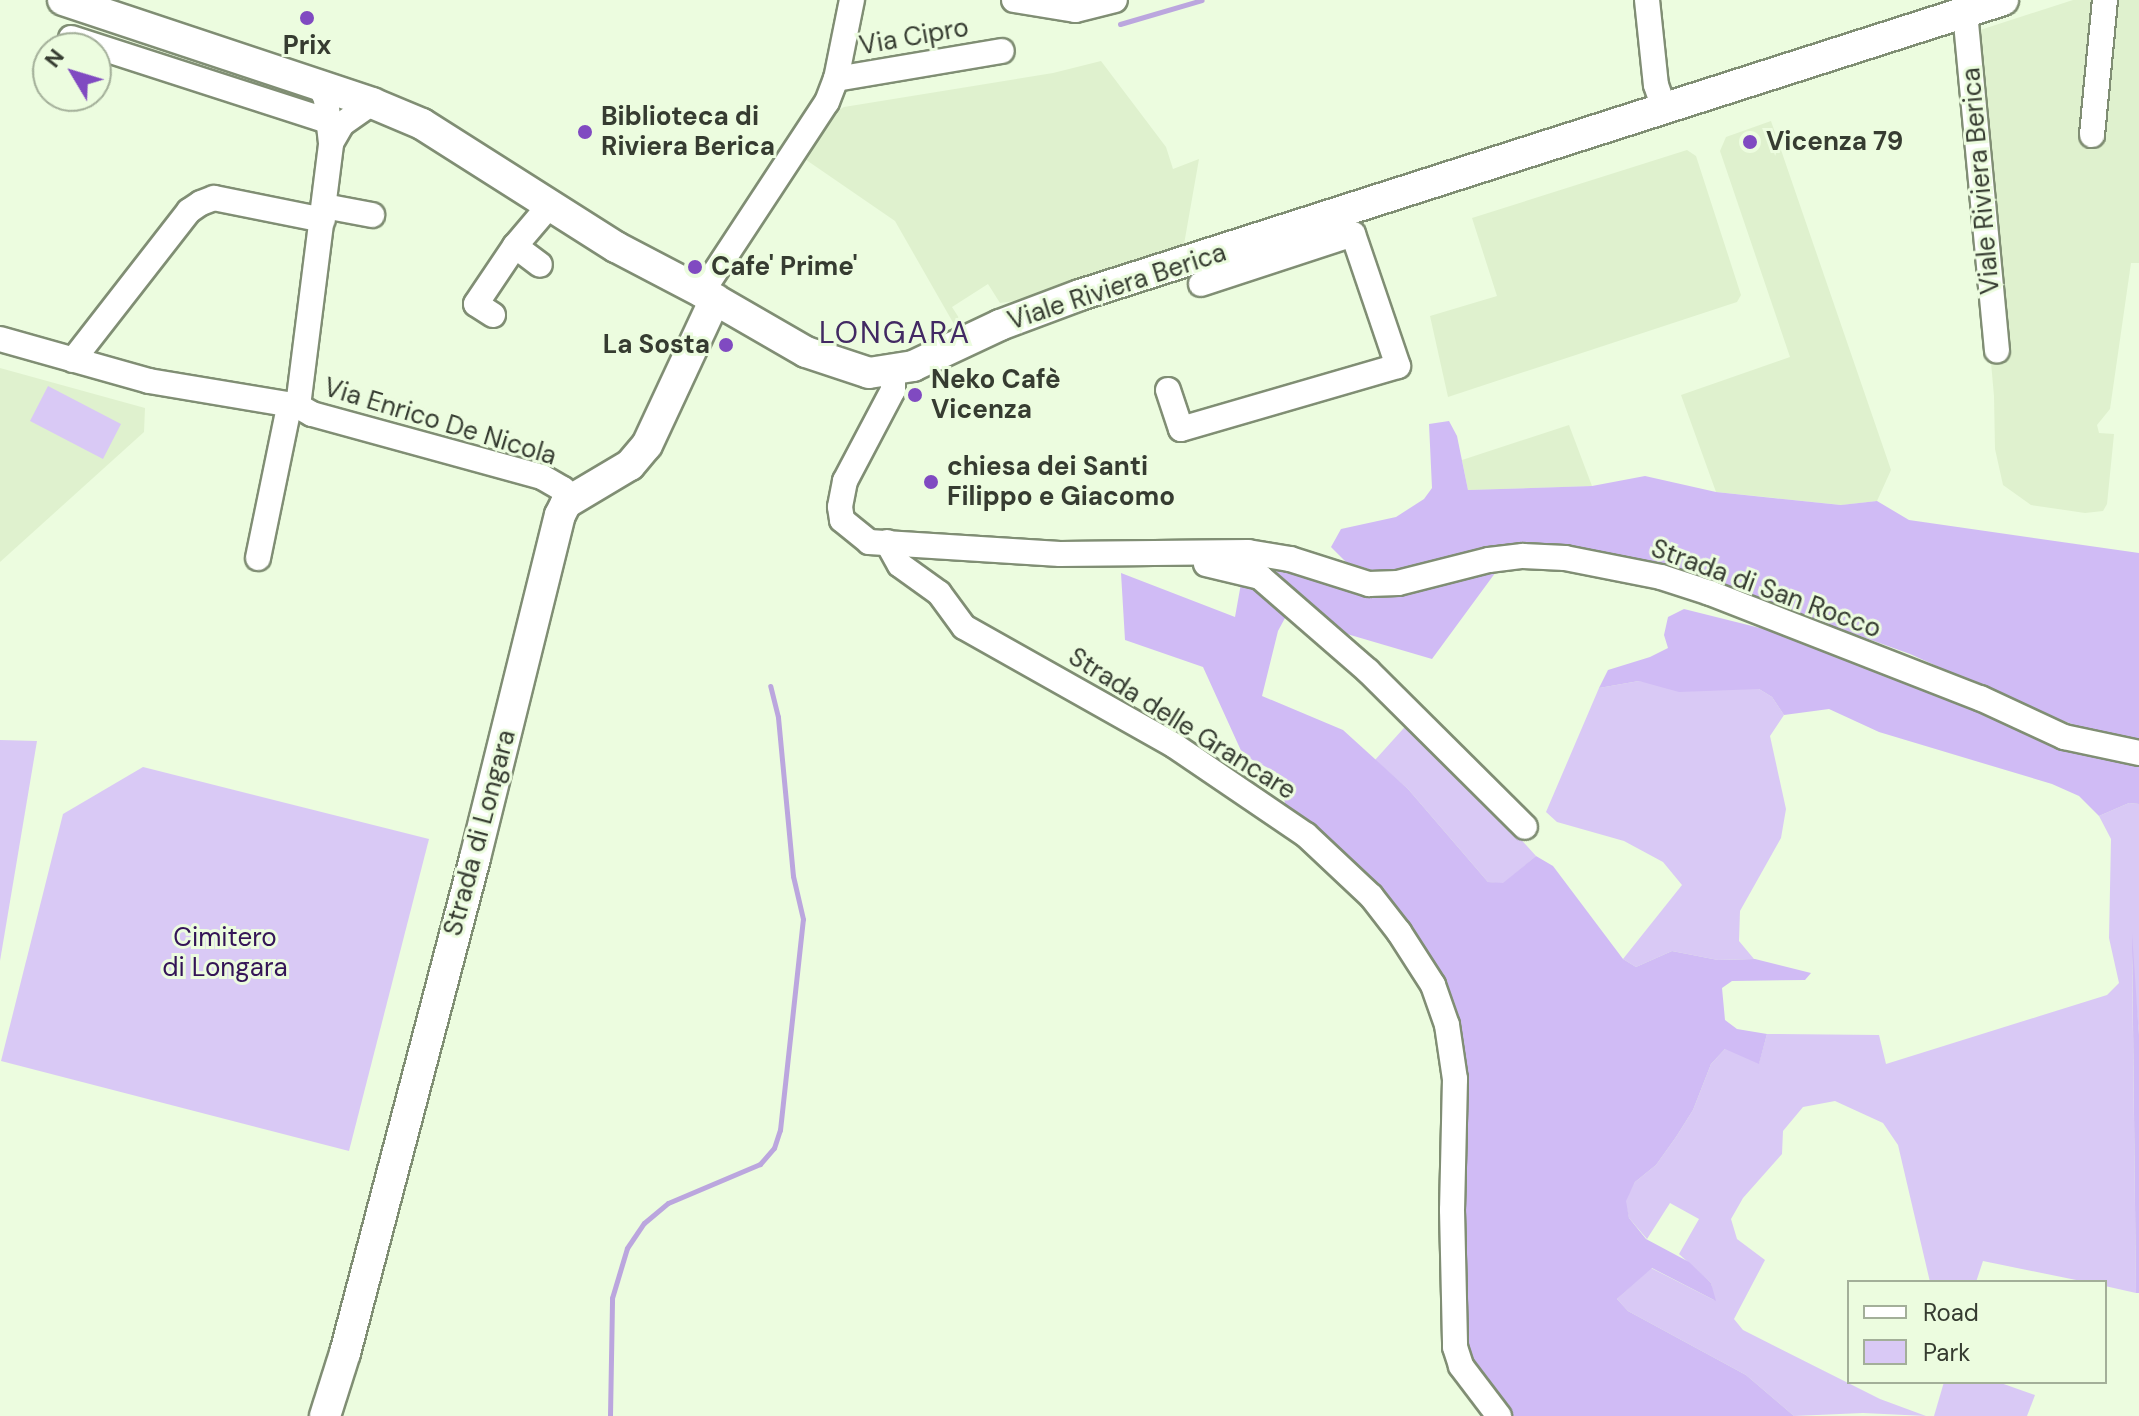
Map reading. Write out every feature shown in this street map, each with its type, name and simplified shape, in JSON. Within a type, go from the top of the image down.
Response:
[{"type":"main road","name":"Viale Riviera Berica","points":[[63,0],[372,103],[422,124],[616,247],[709,295],[779,338],[842,366],[869,373],[893,371],[936,357],[1033,311],[1350,222],[1664,108],[2003,0]]},
{"type":"main road","points":[[566,503],[623,470],[647,445],[709,295]]},
{"type":"main road","name":"Strada di Longara","points":[[325,1416],[345,1353],[566,503]]},
{"type":"street","name":"Via Cipro","points":[[709,295],[827,102],[836,79],[852,0]]},
{"type":"street","points":[[1014,0],[1075,10],[1115,0]]},
{"type":"street","points":[[2092,135],[2105,0]]},
{"type":"street","points":[[1648,8],[1656,85],[1664,108]]},
{"type":"street","name":"Viale Riviera Berica","points":[[1965,12],[1997,350]]},
{"type":"street","name":"Via Cipro","points":[[836,79],[1002,51]]},
{"type":"street","points":[[112,53],[330,132]]},
{"type":"street","points":[[293,406],[324,213],[330,132],[320,86]]},
{"type":"street","points":[[330,132],[372,103]]},
{"type":"street","points":[[73,360],[189,211],[201,203],[214,198],[324,213],[372,215]]},
{"type":"street","points":[[493,315],[476,304],[515,246],[549,206]]},
{"type":"street","points":[[1168,390],[1181,429],[1398,366],[1350,222]]},
{"type":"street","name":"Viale Riviera Berica","points":[[1201,284],[1350,222]]},
{"type":"street","points":[[515,246],[540,265]]},
{"type":"street","name":"Via Enrico De Nicola","points":[[0,339],[149,381],[293,406],[312,414],[542,477],[563,489],[566,503]]},
{"type":"street","points":[[887,542],[869,542],[852,532],[842,520],[840,507],[845,481],[893,390],[893,371]]},
{"type":"street","name":"Via Enrico De Nicola","points":[[258,558],[293,406]]},
{"type":"street","name":"Strada di San Rocco","points":[[887,542],[1060,554],[1248,552],[1290,559],[1369,584],[1398,583],[1489,560],[1523,556],[1565,558],[1614,567],[1710,593],[1980,698],[2064,737],[2139,753]]},
{"type":"street","name":"Strada delle Grancare","points":[[887,542],[900,565],[939,593],[964,627],[1175,746],[1306,835],[1371,896],[1399,932],[1433,985],[1447,1025],[1455,1079],[1452,1210],[1455,1347],[1461,1366],[1499,1416]]},
{"type":"street","points":[[1161,553],[1260,577],[1368,671],[1525,827]]},
{"type":"shaded area","points":[[2073,0],[2139,0],[2139,263],[2131,263],[2110,409],[2097,425],[2099,433],[2114,434],[2107,504],[2103,511],[2085,513],[2031,505],[2003,485],[1995,449],[1994,396],[1963,48],[1977,31]]},
{"type":"shaded area","points":[[1101,61],[1166,147],[1173,169],[1199,159],[1183,250],[1028,299],[1000,303],[988,284],[952,307],[966,329],[959,333],[895,221],[799,155],[835,112],[844,107],[1053,73]]},
{"type":"shaded area","points":[[1771,121],[1891,470],[1877,501],[1842,505],[1716,492],[1681,395],[1790,357],[1720,151],[1726,137]]},
{"type":"shaded area","points":[[1687,150],[1696,156],[1741,295],[1737,302],[1448,397],[1430,316],[1497,296],[1472,218]]},
{"type":"shaded area","points":[[0,368],[145,408],[144,432],[0,562]]},
{"type":"shaded area","points":[[1449,421],[1457,436],[1468,490],[1592,486],[1645,476],[1716,492],[1841,505],[1877,501],[1909,520],[2139,553],[2139,742],[2103,736],[2030,708],[1910,654],[1677,570],[1618,556],[1521,543],[1424,570],[1381,573],[1346,562],[1331,547],[1341,529],[1396,517],[1424,499],[1432,488],[1429,424]]},
{"type":"shaded area","points":[[1569,425],[1592,486],[1468,490],[1462,460]]},
{"type":"shaded area","points":[[1245,561],[1397,591],[1501,565],[1432,659],[1347,634],[1299,592],[1278,631],[1262,696],[1343,730],[1408,789],[1488,882],[1503,883],[1536,856],[1553,866],[1623,959],[1636,967],[1672,951],[1718,960],[1755,959],[1811,973],[1805,980],[1732,981],[1722,988],[1725,1020],[1737,1029],[1767,1034],[1759,1064],[1725,1049],[1711,1064],[1693,1110],[1676,1137],[1656,1165],[1635,1182],[1626,1201],[1629,1218],[1646,1239],[1689,1262],[1711,1283],[1716,1301],[1652,1268],[1617,1299],[1628,1311],[1746,1375],[1794,1416],[1502,1416],[1458,1337],[1458,1090],[1417,958],[1281,815],[1286,806],[1276,772],[1243,755],[1203,667],[1125,640],[1121,573],[1235,617]]},
{"type":"shaded area","points":[[1684,609],[1780,633],[1881,667],[2059,741],[2139,765],[2139,804],[2129,803],[2099,816],[2079,796],[2052,784],[1879,732],[1829,709],[1784,715],[1772,697],[1759,689],[1679,692],[1639,681],[1599,688],[1608,670],[1668,648],[1664,635],[1668,617]]},
{"type":"shaded area","points":[[2132,933],[2139,1035],[2139,1293],[2136,1293]]},
{"type":"green space","points":[[48,386],[121,424],[103,459],[30,421]]},
{"type":"green space","points":[[1639,681],[1759,689],[1772,697],[1784,715],[1770,736],[1786,809],[1781,838],[1740,911],[1739,941],[1754,959],[1718,960],[1672,951],[1636,967],[1623,959],[1682,885],[1663,862],[1624,841],[1557,822],[1546,812],[1599,688]]},
{"type":"green space","points":[[1412,719],[1536,856],[1503,884],[1488,882],[1408,789],[1375,760]]},
{"type":"green space","points":[[0,740],[37,741],[0,961]]},
{"type":"green space","name":"Cimitero di Longara","points":[[143,767],[429,839],[349,1151],[1,1061],[63,814]]},
{"type":"green space","points":[[2129,803],[2139,804],[2139,1035],[2132,952],[2136,1293],[2107,1286],[2107,1280],[2076,1280],[1983,1261],[1977,1280],[1930,1280],[1898,1145],[1883,1123],[1835,1101],[1803,1107],[1783,1131],[1782,1154],[1743,1198],[1731,1219],[1737,1239],[1765,1260],[1734,1319],[1743,1330],[1847,1384],[1926,1416],[1863,1413],[1794,1416],[1746,1375],[1628,1311],[1617,1299],[1651,1268],[1714,1300],[1711,1283],[1679,1254],[1699,1219],[1670,1203],[1647,1239],[1629,1218],[1625,1201],[1635,1182],[1656,1165],[1676,1137],[1693,1110],[1711,1064],[1726,1048],[1759,1063],[1767,1034],[1879,1035],[1886,1064],[2107,995],[2119,983],[2109,938],[2111,839],[2099,816]]},
{"type":"green space","points":[[1943,1384],[2004,1384],[2035,1395],[2027,1416],[1934,1416]]},
{"type":"waterway","points":[[1120,24],[1202,0]]},
{"type":"waterway","points":[[610,1416],[612,1298],[627,1248],[644,1223],[668,1203],[760,1164],[774,1148],[780,1130],[803,919],[793,876],[778,717],[770,686]]},
{"type":"place","name":"Prix","points":[[307,18]]},
{"type":"place","name":"Biblioteca di Riviera Berica","points":[[585,132]]},
{"type":"place","name":"Vicenza 79","points":[[1750,142]]},
{"type":"place","name":"Cafe' Prime'","points":[[695,267]]},
{"type":"place","name":"La Sosta","points":[[726,345]]},
{"type":"place","name":"Neko Cafè Vicenza","points":[[915,395]]},
{"type":"place","name":"chiesa dei Santi Filippo e Giacomo","points":[[931,482]]},
{"type":"district","name":"LONGARA","points":[[895,333]]}]
